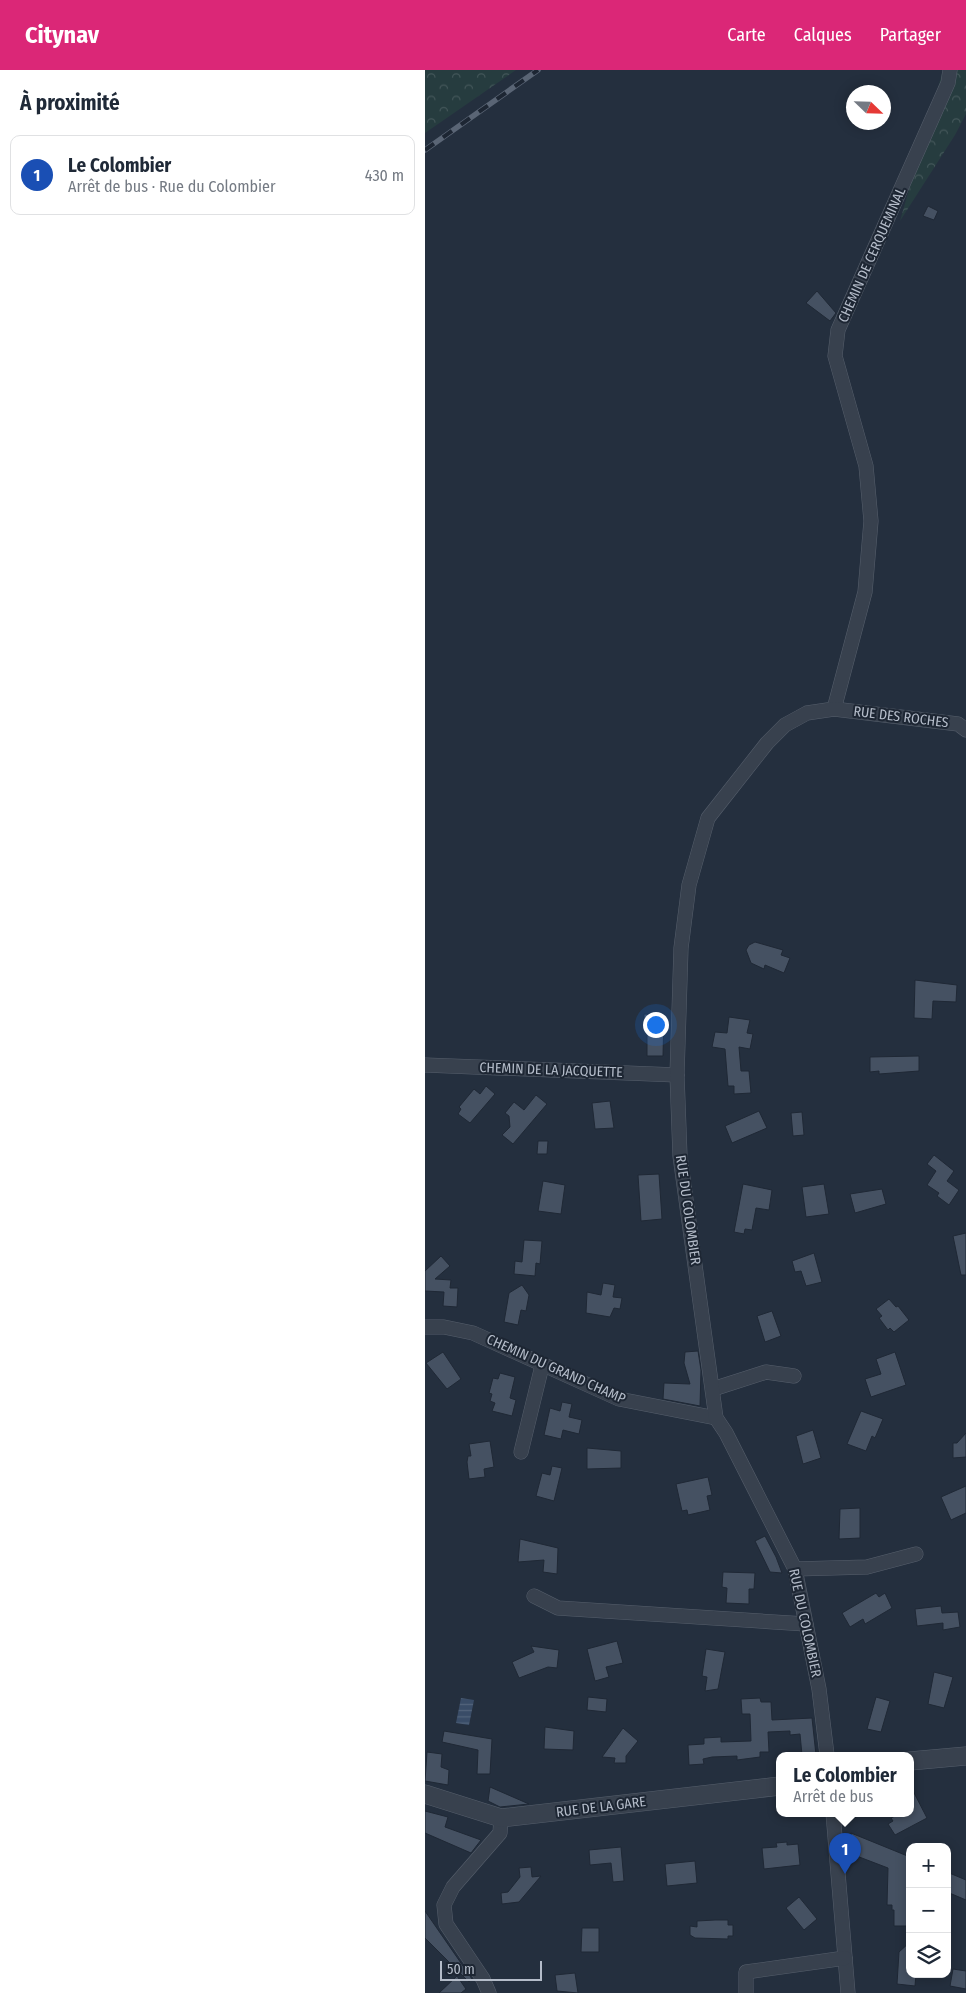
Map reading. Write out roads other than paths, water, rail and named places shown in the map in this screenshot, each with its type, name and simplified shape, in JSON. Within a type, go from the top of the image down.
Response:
[{"type":"street","name":"CHEMIN DE CERQUEMINAL","points":[[834,709],[865,592],[871,521],[866,466],[835,356],[838,330],[948,83],[950,70]]},
{"type":"street","name":"RUE DES ROCHES","points":[[834,709],[958,724],[966,730]]},
{"type":"street","name":"RUE DU COLOMBIER","points":[[827,1752],[819,1689],[795,1569],[726,1433],[716,1418],[680,1156],[677,1075],[681,948],[689,884],[708,818],[767,743],[785,725],[807,713],[834,709]]},
{"type":"street","name":"CHEMIN DE LA JACQUETTE","points":[[425,1065],[677,1075]]},
{"type":"street","name":"CHEMIN DU GRAND CHAMP","points":[[425,1327],[444,1327],[473,1333],[542,1366],[619,1399],[716,1418]]},
{"type":"street","points":[[521,1452],[542,1366]]},
{"type":"street","points":[[713,1390],[766,1372],[794,1376]]},
{"type":"street","points":[[795,1569],[867,1567],[916,1554]]},
{"type":"street","points":[[534,1596],[558,1608],[806,1624]]},
{"type":"street","points":[[914,1761],[966,1756]]},
{"type":"street","name":"RUE DE LA GARE","points":[[425,1794],[501,1818],[776,1786]]},
{"type":"street","points":[[833,1817],[848,1993]]},
{"type":"street","points":[[489,1993],[483,1979],[446,1924],[444,1905],[453,1887],[500,1834],[501,1818]]},
{"type":"street","points":[[746,1993],[746,1972],[845,1958]]},
{"type":"water","points":[[461,1698],[474,1700],[469,1725],[456,1723]]},
{"type":"railway","points":[[425,150],[538,70]]},
{"type":"place","name":"Le Colombier","points":[[845,1874]]}]
